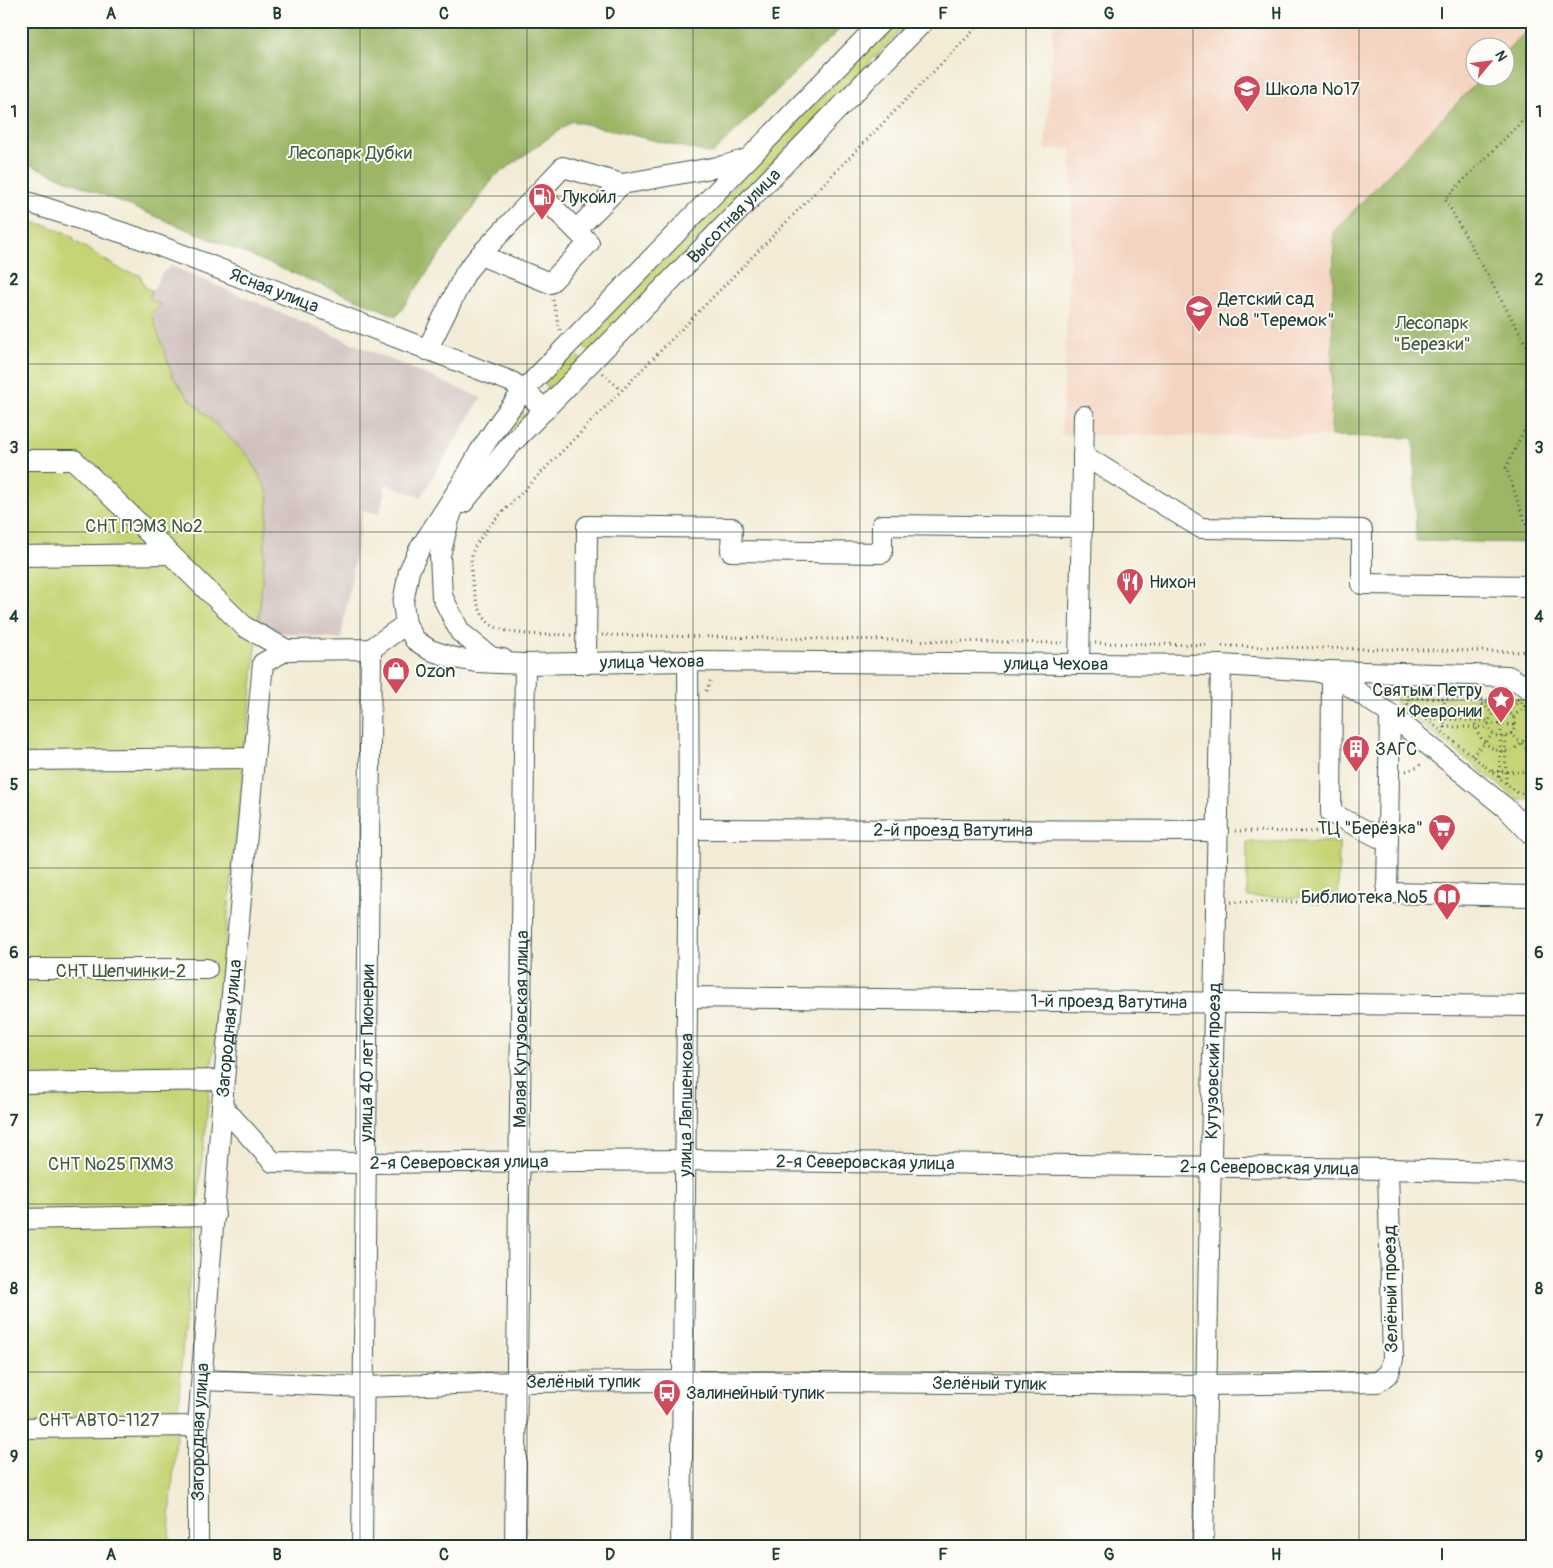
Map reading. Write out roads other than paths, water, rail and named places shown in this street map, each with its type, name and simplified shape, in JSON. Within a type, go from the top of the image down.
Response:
[{"type":"street","name":"Высотная улица","points":[[449,520],[463,482],[480,451],[500,420],[524,390],[882,21]]},
{"type":"street","name":"Высотная улица","points":[[449,520],[512,443],[924,21]]},
{"type":"street","points":[[427,350],[466,272],[563,168],[622,184],[723,166],[748,159]]},
{"type":"street","points":[[576,230],[622,184]]},
{"type":"street","points":[[480,255],[550,283],[589,243],[539,193]]},
{"type":"street","name":"Ясная улица","points":[[21,200],[139,238],[512,382],[524,390]]},
{"type":"street","points":[[491,375],[503,404],[500,420]]},
{"type":"street","points":[[524,390],[545,410]]},
{"type":"street","points":[[1079,664],[1084,416]]},
{"type":"street","points":[[1083,455],[1202,528],[1362,530],[1362,584],[1532,586]]},
{"type":"street","points":[[21,460],[74,460],[245,627],[287,650]]},
{"type":"street","points":[[371,649],[406,624],[403,603],[409,571],[419,550],[463,482]]},
{"type":"street","name":"улица Чехова","points":[[449,520],[440,555],[442,596],[460,632],[491,657],[525,664]]},
{"type":"street","points":[[586,664],[587,526],[732,528],[732,551],[882,553],[882,525],[1082,527]]},
{"type":"street","points":[[21,556],[170,554]]},
{"type":"street","name":"улица Чехова","points":[[406,624],[415,640],[430,650],[450,657],[476,662],[586,664],[688,661],[1221,665],[1324,674],[1345,683],[1390,714],[1507,809],[1532,836]]},
{"type":"street","name":"Загородная улица","points":[[198,1547],[198,1426],[224,1080],[263,663],[287,650],[371,649]]},
{"type":"street","name":"улица 40 лет Пионерии","points":[[362,1547],[371,649]]},
{"type":"street","name":"улица Лапшенкова","points":[[681,1547],[689,828],[688,661]]},
{"type":"street","name":"Малая Кутузовская улица","points":[[515,1547],[525,664]]},
{"type":"street","name":"Кутузовский проезд","points":[[1203,1547],[1221,665]]},
{"type":"street","points":[[1388,842],[1330,812],[1324,674],[1508,676],[1525,699]]},
{"type":"street","points":[[1390,714],[1387,893],[1532,896]]},
{"type":"street","points":[[21,760],[253,758]]},
{"type":"street","name":"2-й проезд Ватутина","points":[[689,828],[1218,831]]},
{"type":"street","points":[[21,969],[207,969]]},
{"type":"street","name":"1-й проезд Ватутина","points":[[686,997],[1532,1006]]},
{"type":"street","points":[[21,1083],[224,1080]]},
{"type":"street","name":"2-я Северовская улица","points":[[222,1106],[273,1162],[686,1160],[1532,1172]]},
{"type":"street","name":"Зелёный проезд","points":[[1207,1385],[1378,1382],[1390,1373],[1394,1359],[1388,1169]]},
{"type":"street","points":[[21,1219],[215,1215]]},
{"type":"street","name":"Зелёный тупик","points":[[202,1380],[364,1387],[516,1382],[683,1381],[1207,1385]]},
{"type":"street","points":[[21,1428],[198,1426]]},
{"type":"place","name":"Школа №17","points":[[1247,113]]},
{"type":"place","name":"Лукойл","points":[[542,221]]},
{"type":"place","name":"Детский сад №8 \"Теремок\"","points":[[1199,333]]},
{"type":"place","name":"Нихон","points":[[1130,606]]},
{"type":"place","name":"Ozon","points":[[396,695]]},
{"type":"place","name":"Святым Петру и Февронии","points":[[1501,724]]},
{"type":"place","name":"ЗАГС","points":[[1356,773]]},
{"type":"place","name":"ТЦ \"Берёзка\"","points":[[1442,852]]},
{"type":"place","name":"Библиотека №5","points":[[1447,921]]},
{"type":"place","name":"Залинейный тупик","points":[[667,1417]]},
{"type":"park label","name":"Лесопарк Дубки","points":[[350,153]]},
{"type":"park label","name":"Лесопарк \"Березки\"","points":[[1432,333]]},
{"type":"park label","name":"СНТ ПЭМЗ №2","points":[[144,526]]},
{"type":"park label","name":"СНТ Шепчинки-2","points":[[121,971]]},
{"type":"park label","name":"СНТ №25 ПХМЗ","points":[[111,1164]]},
{"type":"park label","name":"СНТ АВТО-1127","points":[[99,1420]]}]
